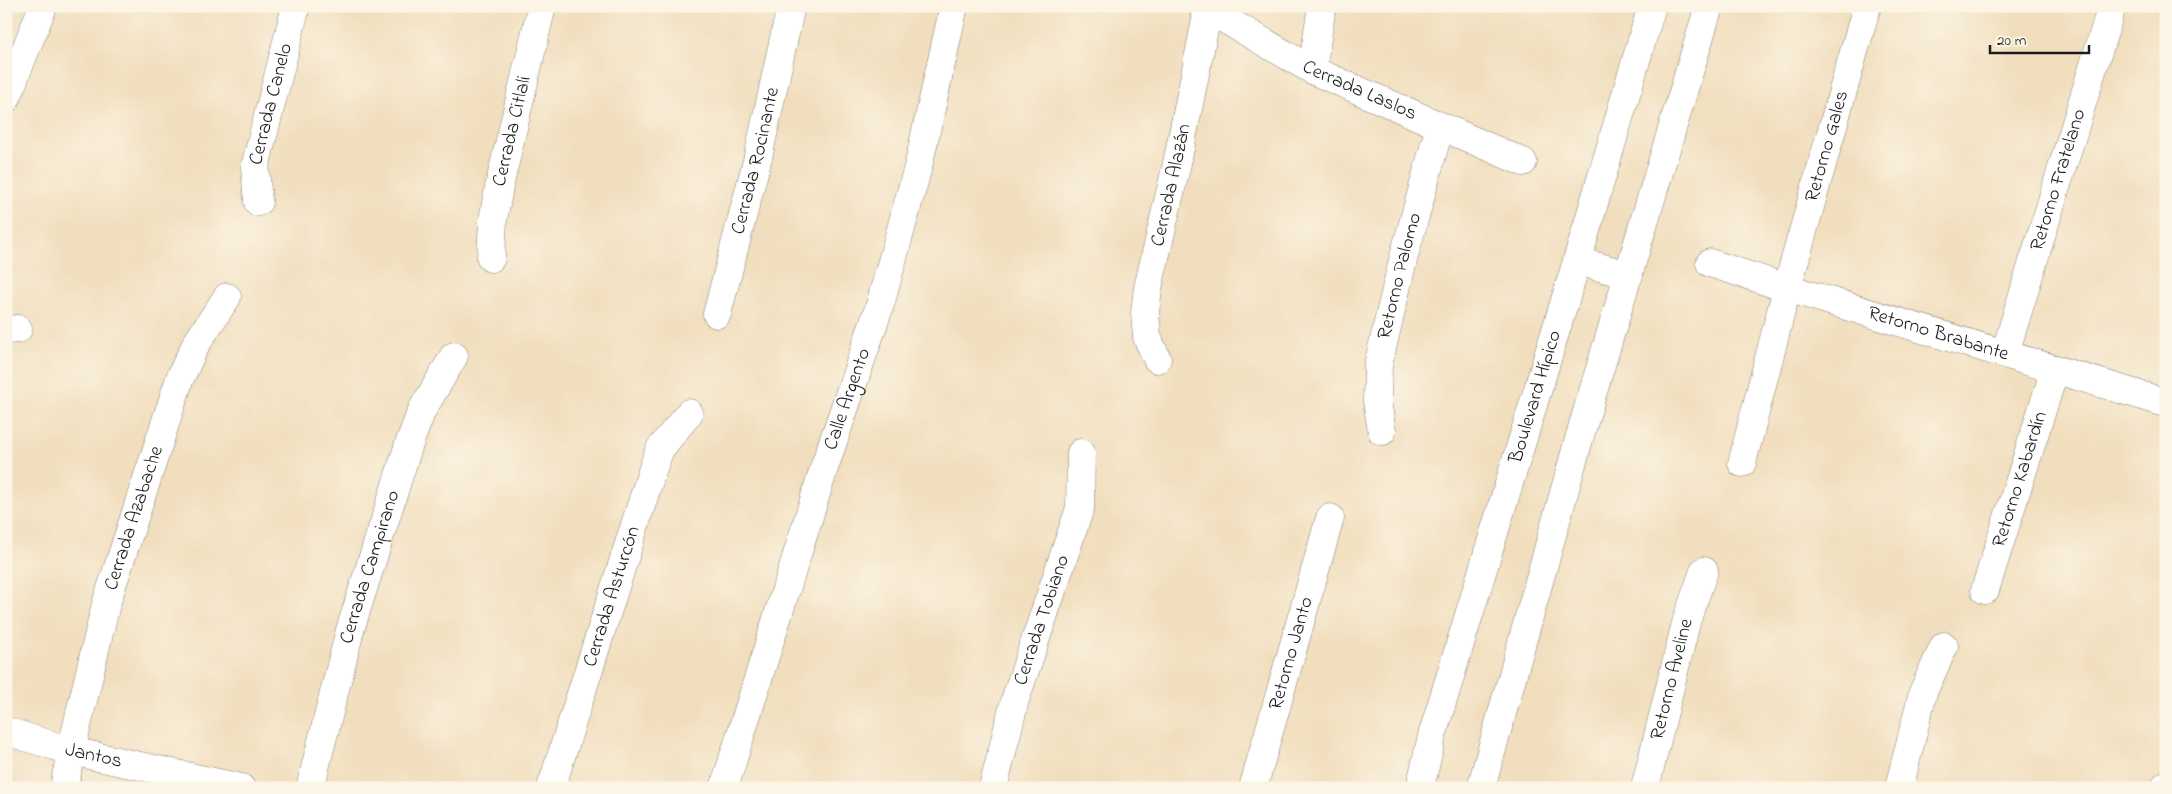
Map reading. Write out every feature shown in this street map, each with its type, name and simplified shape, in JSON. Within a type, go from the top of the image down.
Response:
[{"type":"street","points":[[6,99],[43,6]]},
{"type":"street","name":"Cerrada Canelo","points":[[258,202],[255,167],[296,6]]},
{"type":"street","name":"Cerrada Citlali","points":[[491,258],[493,220],[499,187],[542,6]]},
{"type":"street","name":"Cerrada Rocinante","points":[[717,314],[759,153],[791,6]]},
{"type":"street","name":"Calle Argento","points":[[724,788],[825,465],[880,305],[918,167],[954,6]]},
{"type":"street","points":[[1312,70],[1322,6]]},
{"type":"street","name":"Boulevard Hípico","points":[[1420,788],[1432,736],[1577,262],[1652,6]]},
{"type":"street","points":[[1481,788],[1583,425],[1709,6]]},
{"type":"street","name":"Retorno Gales","points":[[1787,288],[1867,6]]},
{"type":"street","name":"Retorno Fratelano","points":[[2005,354],[2112,6]]},
{"type":"street","name":"Cerrada Laslos","points":[[1205,8],[1312,70],[1523,162]]},
{"type":"street","name":"Cerrada Alazán","points":[[1157,359],[1147,337],[1145,313],[1148,288],[1178,163],[1205,8]]},
{"type":"street","name":"Retorno Palomo","points":[[1382,431],[1377,401],[1378,365],[1404,256],[1440,126]]},
{"type":"street","points":[[1577,262],[1629,275]]},
{"type":"street","name":"Retorno Brabante","points":[[1710,263],[2166,403]]},
{"type":"street","points":[[1742,464],[1787,288]]},
{"type":"street","name":"Cerrada Azabache","points":[[64,788],[70,751],[106,604],[180,378],[196,344],[227,297]]},
{"type":"street","name":"Cerrada Campirano","points":[[310,788],[350,630],[409,444],[422,410],[454,356]]},
{"type":"street","name":"Retorno Kabardín","points":[[1986,590],[2055,369]]},
{"type":"street","name":"Cerrada Asturcón","points":[[551,788],[654,465],[660,449],[689,412]]},
{"type":"street","name":"Cerrada Tobiano","points":[[993,788],[1015,700],[1080,508],[1081,453]]},
{"type":"street","name":"Retorno Janto","points":[[1253,788],[1330,518]]},
{"type":"street","name":"Retorno Aveline","points":[[1645,788],[1687,619],[1704,571]]},
{"type":"street","points":[[1899,788],[1923,692],[1944,646]]},
{"type":"street","name":"Jantos","points":[[6,731],[70,751],[241,788]]}]
